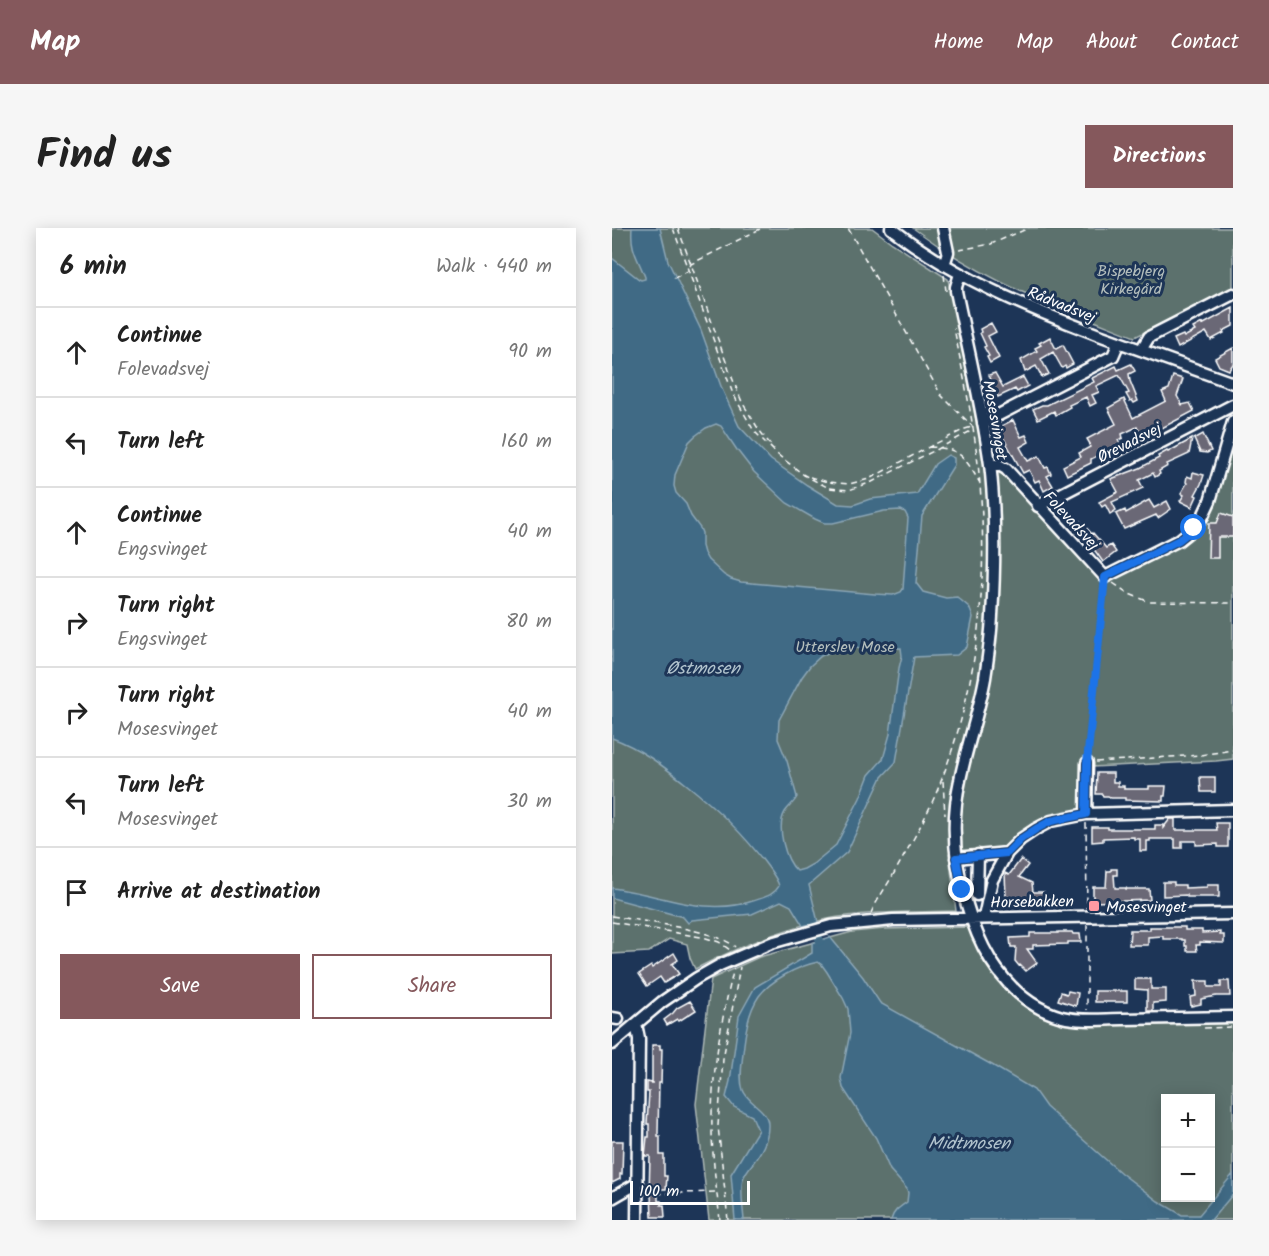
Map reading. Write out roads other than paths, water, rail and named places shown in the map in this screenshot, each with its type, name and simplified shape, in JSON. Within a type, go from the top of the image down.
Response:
[{"type":"street","name":"Rådvadsvej","points":[[891,228],[944,265],[1045,315],[1233,383]]},
{"type":"street","points":[[943,228],[948,252],[944,265]]},
{"type":"street","name":"Mosesvinget","points":[[960,274],[956,291],[978,425],[990,465],[995,565],[985,679],[959,781],[956,810],[956,858],[970,917],[986,952],[1011,988],[1028,1002],[1045,1011],[1063,1017],[1088,1020],[1233,1017]]},
{"type":"street","points":[[1141,350],[1149,337],[1233,294]]},
{"type":"street","points":[[978,425],[1113,356],[1119,342]]},
{"type":"street","name":"Ørevadsvej","points":[[1038,506],[1232,409]]},
{"type":"street","name":"Folevadsvej","points":[[990,465],[999,465],[1006,469],[1105,577],[1179,540],[1194,528],[1210,501],[1233,422]]},
{"type":"street","points":[[1086,814],[1087,763]]},
{"type":"street","points":[[984,917],[992,880],[1007,853],[1021,839],[1051,821],[1086,814],[1233,810]]},
{"type":"street","points":[[956,858],[1007,853]]},
{"type":"street","points":[[977,895],[978,855]]},
{"type":"street","name":"Horsebakken","points":[[612,1044],[662,1002],[698,978],[742,954],[800,934],[831,927],[866,922],[970,917],[1233,914]]},
{"type":"street","points":[[636,1024],[639,1039],[637,1220]]},
{"type":"street","points":[[612,1198],[638,1183]]},
{"type":"water","name":"Østmosen","points":[[632,228],[660,228],[668,261],[701,330],[722,389],[739,426],[771,460],[807,485],[838,504],[853,505],[870,499],[917,494],[935,464],[948,455],[954,458],[954,465],[922,516],[916,583],[923,592],[946,598],[957,597],[969,607],[973,617],[967,647],[957,655],[914,657],[896,762],[882,777],[847,852],[809,885],[818,922],[803,926],[791,906],[781,901],[752,914],[692,920],[688,923],[683,917],[612,898],[612,888],[684,903],[719,907],[763,898],[772,894],[779,886],[771,871],[747,841],[707,802],[651,758],[612,738],[612,258],[639,279],[645,279],[633,248]],"holes":[[[716,424],[721,426],[754,472],[787,503],[815,519],[824,523],[833,523],[884,511],[901,510],[905,512],[908,518],[901,592],[893,595],[875,594],[741,582],[724,575],[704,553],[700,528],[686,504],[676,493],[674,486],[675,475],[689,442],[706,428]],[[846,647],[901,648],[902,656],[890,734],[883,759],[869,775],[836,845],[813,864],[797,871],[783,843],[782,818],[797,797],[778,739],[779,720],[810,666],[821,656]]]},
{"type":"water","name":"Midtmosen","points":[[830,937],[863,977],[880,1003],[1034,1090],[1046,1107],[1121,1173],[1158,1201],[1182,1215],[1199,1215],[1210,1202],[1215,1202],[1215,1196],[1233,1174],[1233,1194],[1211,1220],[891,1220],[895,1212],[907,1202],[907,1189],[890,1170],[876,1138],[843,1088],[841,1078],[850,1033],[848,1009],[827,972],[818,962],[794,970],[770,984],[755,1002],[750,1016],[744,1046],[742,1085],[749,1099],[765,1115],[768,1131],[761,1150],[743,1179],[744,1220],[735,1220],[731,1174],[758,1130],[752,1116],[734,1107],[726,1097],[739,1016],[755,987],[812,953],[812,943]]},
{"type":"waterway","points":[[813,923],[820,941]]},
{"type":"place","name":"Mosesvinget","points":[[1094,906]]},
{"type":"park label","name":"Bispebjerg Kirkegård","points":[[1131,279]]},
{"type":"park label","name":"Utterslev Mose","points":[[845,646]]}]
